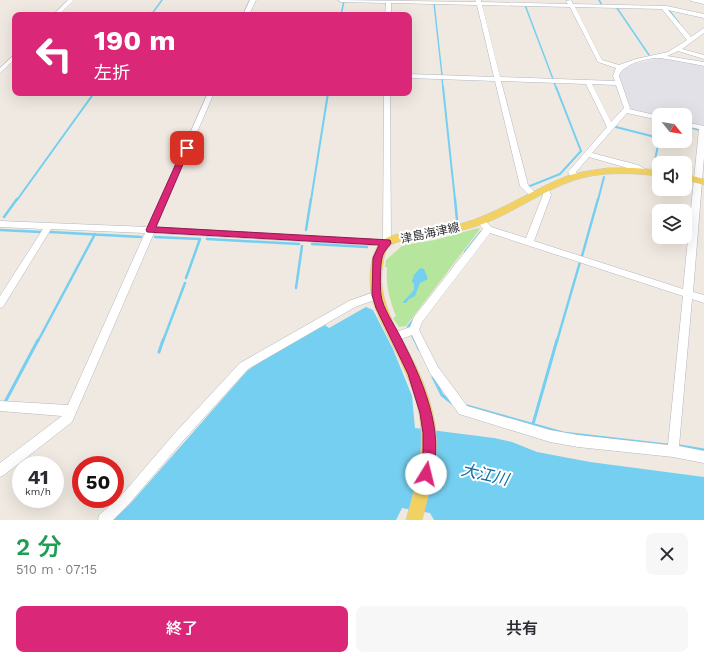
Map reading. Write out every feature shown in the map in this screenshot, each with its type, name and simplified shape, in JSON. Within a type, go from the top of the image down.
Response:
[{"type":"main road","name":"津島海津線","points":[[414,520],[429,459],[429,433],[423,401],[414,374],[376,295],[377,258],[381,249],[387,243],[399,238],[485,225],[502,212],[545,189],[575,177],[613,171],[652,172]]},
{"type":"street","points":[[59,12],[71,0]]},
{"type":"street","points":[[247,12],[253,0]]},
{"type":"street","points":[[341,0],[570,3],[654,7],[704,16]]},
{"type":"street","points":[[642,0],[654,7]]},
{"type":"street","points":[[693,0],[704,2]]},
{"type":"street","points":[[388,12],[389,1]]},
{"type":"street","points":[[478,2],[524,186],[534,195]]},
{"type":"street","points":[[570,3],[600,61],[619,67]]},
{"type":"street","points":[[664,8],[690,40]]},
{"type":"street","points":[[575,177],[572,172],[626,108],[616,73],[619,67],[627,63],[659,56],[676,49],[704,30]]},
{"type":"street","points":[[676,49],[704,57]]},
{"type":"street","points":[[659,56],[704,64]]},
{"type":"street","points":[[0,72],[12,59]]},
{"type":"street","points":[[412,76],[619,83]]},
{"type":"street","points":[[588,82],[610,126]]},
{"type":"street","points":[[0,470],[68,418],[210,96]]},
{"type":"street","points":[[0,224],[150,230],[387,243],[387,96]]},
{"type":"street","points":[[624,110],[652,116]]},
{"type":"street","points":[[673,451],[687,294],[701,181],[704,128],[692,125]]},
{"type":"street","points":[[587,154],[635,167],[645,172]]},
{"type":"street","points":[[529,242],[547,195],[545,189]]},
{"type":"street","points":[[395,337],[414,330],[418,320],[485,225],[529,242],[704,299]]},
{"type":"street","points":[[0,304],[49,226]]},
{"type":"street","points":[[104,520],[124,501],[194,420],[244,366],[352,304],[376,295]]},
{"type":"street","points":[[414,330],[434,370],[463,410],[550,436],[578,441],[673,451],[704,457]]},
{"type":"street","points":[[0,406],[71,411]]},
{"type":"shaded area","points":[[661,58],[704,65],[704,127],[692,124],[692,108],[652,108],[652,115],[631,109],[619,76],[622,69],[628,65]]},
{"type":"green space","points":[[478,228],[480,229],[406,326],[399,327],[393,318],[396,316],[388,292],[387,267],[385,267],[386,260],[403,245],[435,240]]},
{"type":"water","points":[[420,268],[424,269],[428,279],[420,283],[415,296],[409,299],[406,303],[403,303],[414,290],[414,284],[412,281],[414,275]]},
{"type":"water","name":"大江川","points":[[366,307],[373,310],[393,349],[412,396],[415,428],[494,438],[512,442],[537,452],[590,462],[704,477],[704,520],[434,520],[430,513],[402,508],[396,520],[113,520],[130,504],[247,371],[263,360],[325,325],[329,328]]},
{"type":"waterway","points":[[153,12],[162,0]]},
{"type":"waterway","points":[[599,0],[602,5]]},
{"type":"waterway","points":[[342,12],[344,1]]},
{"type":"waterway","points":[[434,3],[442,75]]},
{"type":"waterway","points":[[525,5],[553,79]]},
{"type":"waterway","points":[[617,8],[649,55]]},
{"type":"waterway","points":[[668,9],[679,23]]},
{"type":"waterway","points":[[442,78],[443,88]]},
{"type":"waterway","points":[[554,82],[556,88]]},
{"type":"waterway","points":[[443,87],[455,200]]},
{"type":"waterway","points":[[530,186],[560,174],[581,151],[556,87]]},
{"type":"waterway","points":[[17,200],[92,96]]},
{"type":"waterway","points":[[311,200],[328,96]]},
{"type":"waterway","points":[[616,127],[652,136]]},
{"type":"waterway","points":[[692,128],[700,130]]},
{"type":"waterway","points":[[656,156],[658,148]]},
{"type":"waterway","points":[[598,200],[604,177]]},
{"type":"waterway","points":[[4,217],[17,199]]},
{"type":"waterway","points":[[306,230],[311,199]]},
{"type":"waterway","points":[[455,199],[457,220]]},
{"type":"waterway","points":[[582,256],[598,199]]},
{"type":"waterway","points":[[0,230],[41,232]]},
{"type":"waterway","points":[[50,232],[95,234]]},
{"type":"waterway","points":[[465,252],[481,232]]},
{"type":"waterway","points":[[38,341],[95,234]]},
{"type":"waterway","points":[[95,234],[141,237]]},
{"type":"waterway","points":[[155,237],[200,239],[186,278]]},
{"type":"waterway","points":[[207,239],[299,244]]},
{"type":"waterway","points":[[312,244],[367,247]]},
{"type":"waterway","points":[[296,288],[302,246]]},
{"type":"waterway","points":[[557,341],[580,262]]},
{"type":"waterway","points":[[163,341],[185,283]]},
{"type":"waterway","points":[[408,327],[415,318]]},
{"type":"waterway","points":[[412,335],[415,341]]},
{"type":"waterway","points":[[4,404],[38,340]]},
{"type":"waterway","points":[[159,352],[163,340]]},
{"type":"waterway","points":[[415,340],[419,349]]},
{"type":"waterway","points":[[533,424],[557,340]]},
{"type":"waterway","points":[[433,377],[442,395],[452,403]]},
{"type":"waterway","points":[[467,406],[563,433],[667,445]]},
{"type":"waterway","points":[[680,446],[704,450]]},
{"type":"route","points":[[187,148],[150,230],[387,243],[381,249],[377,258],[376,295],[414,374],[423,401],[429,433],[429,459],[426,474]]}]
